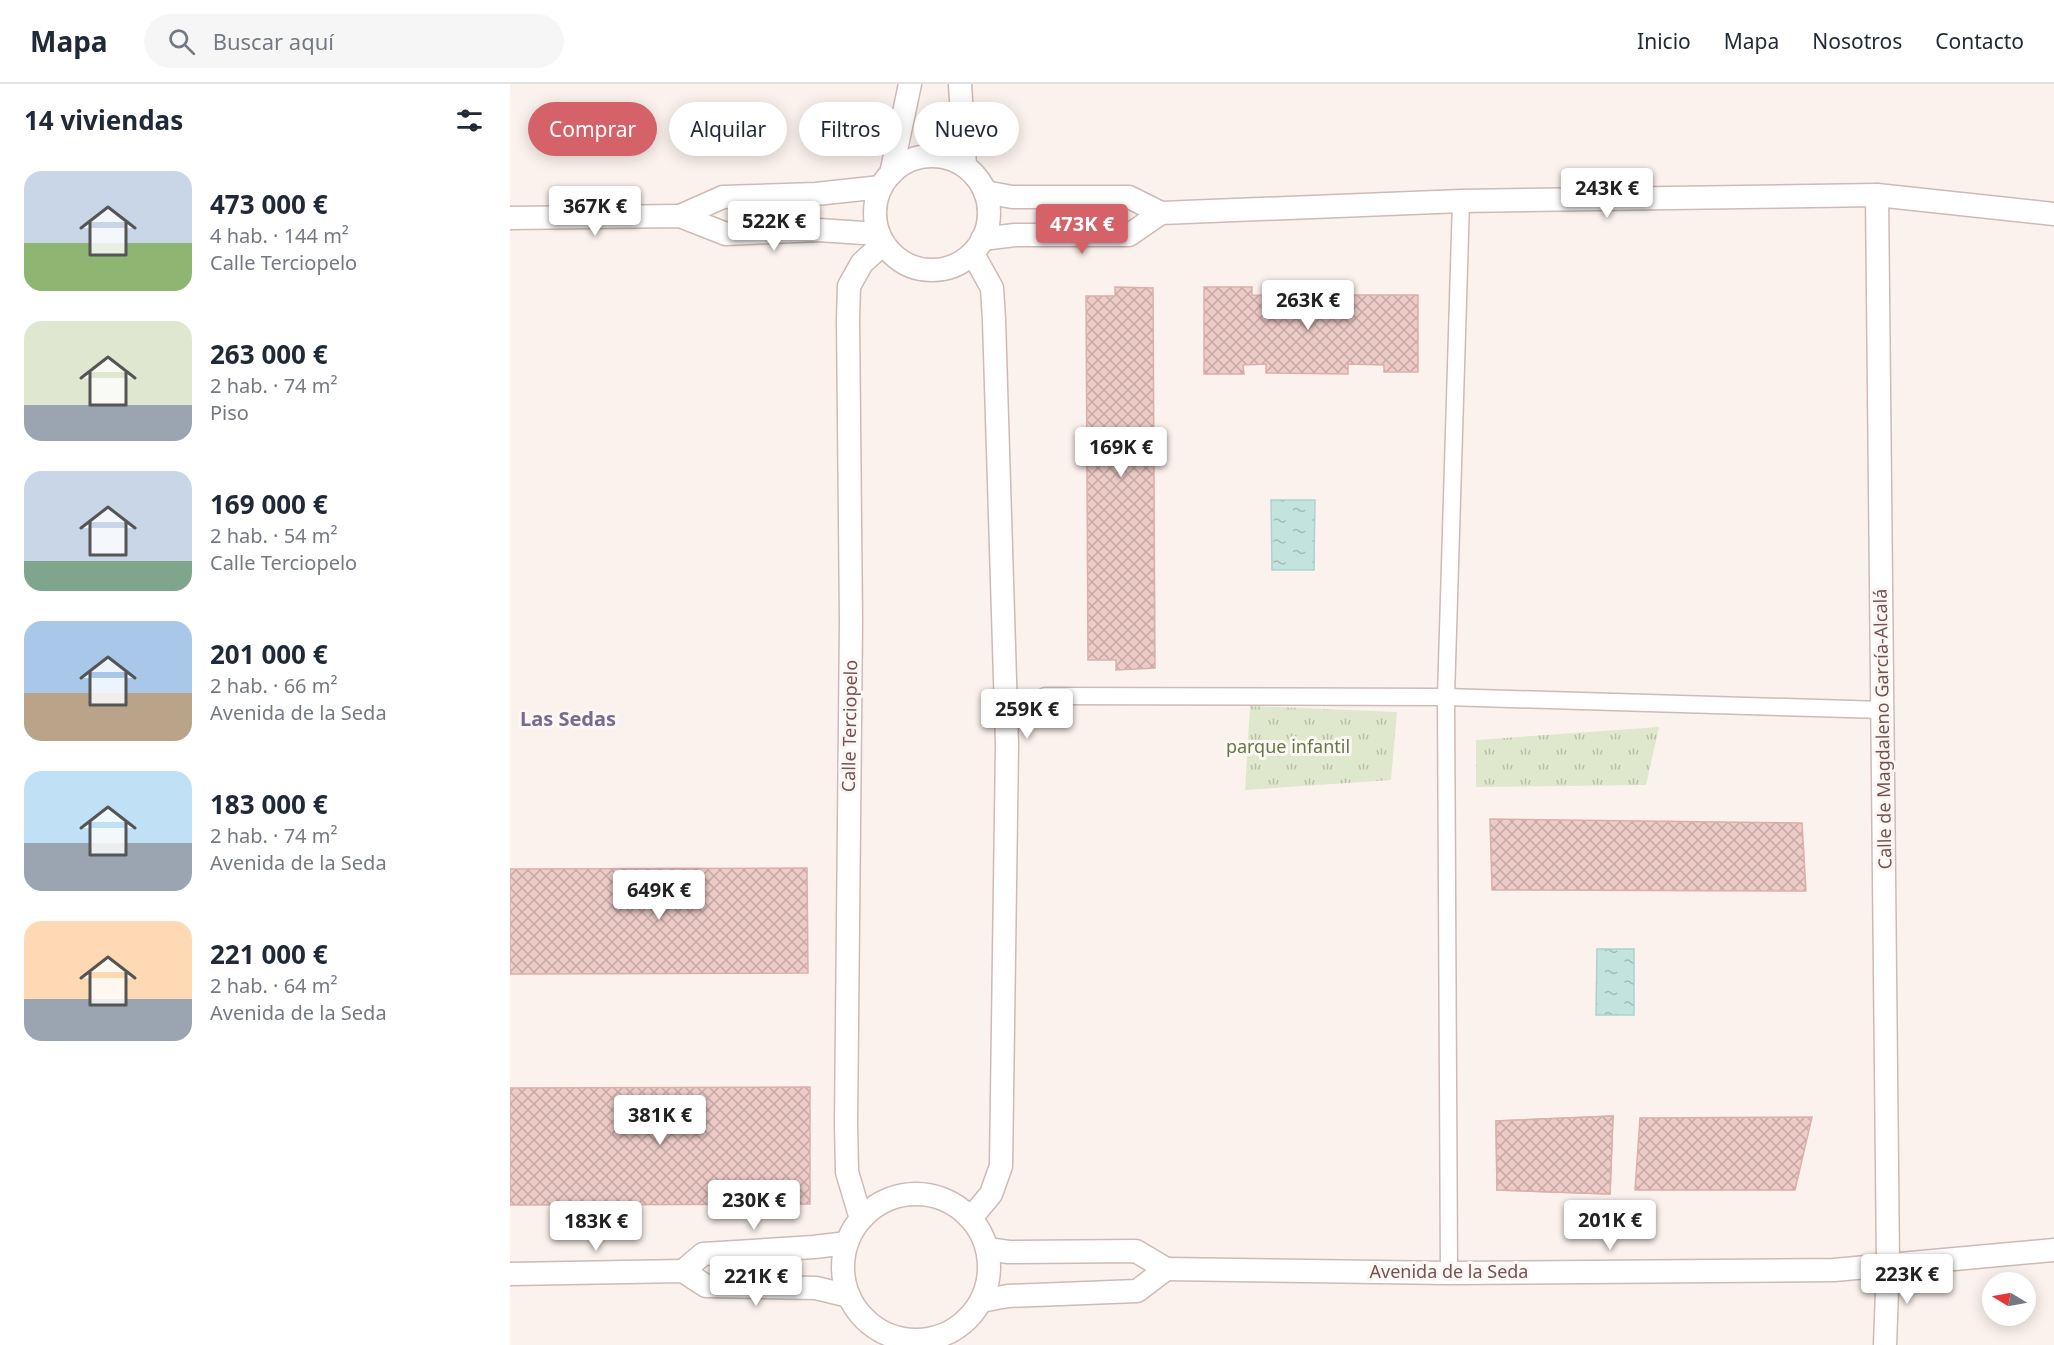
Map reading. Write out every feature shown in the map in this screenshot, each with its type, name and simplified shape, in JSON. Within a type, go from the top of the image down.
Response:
[{"type":"street","points":[[910,84],[886,180],[875,210],[875,219],[881,239],[899,260],[913,267],[929,270],[958,264],[978,246],[1015,235],[1129,235],[1161,213]]},
{"type":"street","points":[[960,84],[965,166]]},
{"type":"street","points":[[680,216],[723,197],[816,194],[886,180],[903,163],[918,157],[934,156],[950,159],[965,166],[985,192],[988,207],[987,224],[978,246],[992,288],[994,320],[1007,744],[1001,1167],[991,1194],[971,1218]]},
{"type":"street","points":[[985,192],[1012,197],[1130,197],[1161,213],[1461,201],[1877,195],[2054,214]]},
{"type":"street","name":"Calle de Magdaleno García-Alcalá","points":[[1877,195],[1888,1264],[1885,1345]]},
{"type":"street","points":[[1449,1273],[1446,697],[1461,201]]},
{"type":"street","points":[[510,218],[680,216],[726,234],[818,231],[881,239]]},
{"type":"street","name":"Calle Terciopelo","points":[[861,1219],[847,1172],[846,1124],[851,622],[848,319],[849,286],[862,263],[881,239]]},
{"type":"street","points":[[1046,696],[1446,697],[1883,710]]},
{"type":"street","points":[[907,1194],[924,1194],[942,1198],[957,1206],[971,1218],[981,1233],[990,1267],[981,1301],[971,1316],[943,1336],[926,1343],[891,1336],[875,1328],[862,1316],[849,1296],[843,1268],[851,1233],[874,1207],[907,1194]]},
{"type":"street","points":[[510,1274],[683,1270],[704,1254],[814,1248],[847,1243]]},
{"type":"street","points":[[981,1301],[1008,1296],[1137,1291],[1166,1269],[1136,1251],[1009,1252],[987,1249]]},
{"type":"street","name":"Avenida de la Seda","points":[[1166,1269],[1449,1273],[1834,1270],[2054,1250]]},
{"type":"street","points":[[683,1270],[706,1286],[816,1288],[849,1296]]},
{"type":"green space","name":"parque infantil","points":[[1250,706],[1397,712],[1391,780],[1245,790]]},
{"type":"green space","points":[[1659,727],[1646,785],[1476,787],[1476,740]]},
{"type":"water","points":[[1271,500],[1315,500],[1314,570],[1272,570]]},
{"type":"water","points":[[1597,949],[1634,949],[1634,1015],[1596,1015]]},
{"type":"building","points":[[1277,286],[1324,286],[1325,295],[1418,295],[1418,372],[1384,372],[1384,365],[1348,364],[1348,374],[1266,373],[1266,364],[1243,365],[1244,374],[1204,374],[1204,287],[1252,287],[1252,295],[1277,296]]},
{"type":"building","points":[[1115,287],[1153,288],[1155,668],[1116,670],[1116,660],[1088,660],[1086,296],[1115,296]]},
{"type":"building","points":[[1490,819],[1802,823],[1806,891],[1492,890]]},
{"type":"building","points":[[807,868],[808,973],[510,974],[510,869]]},
{"type":"building","points":[[810,1087],[810,1204],[510,1205],[510,1088]]},
{"type":"building","points":[[1613,1116],[1610,1194],[1497,1190],[1496,1121]]},
{"type":"building","points":[[1613,1116],[1610,1194],[1497,1190],[1496,1121]]},
{"type":"building","points":[[1812,1117],[1795,1190],[1635,1190],[1640,1118]]},
{"type":"district","name":"Las Sedas","points":[[568,719]]}]
